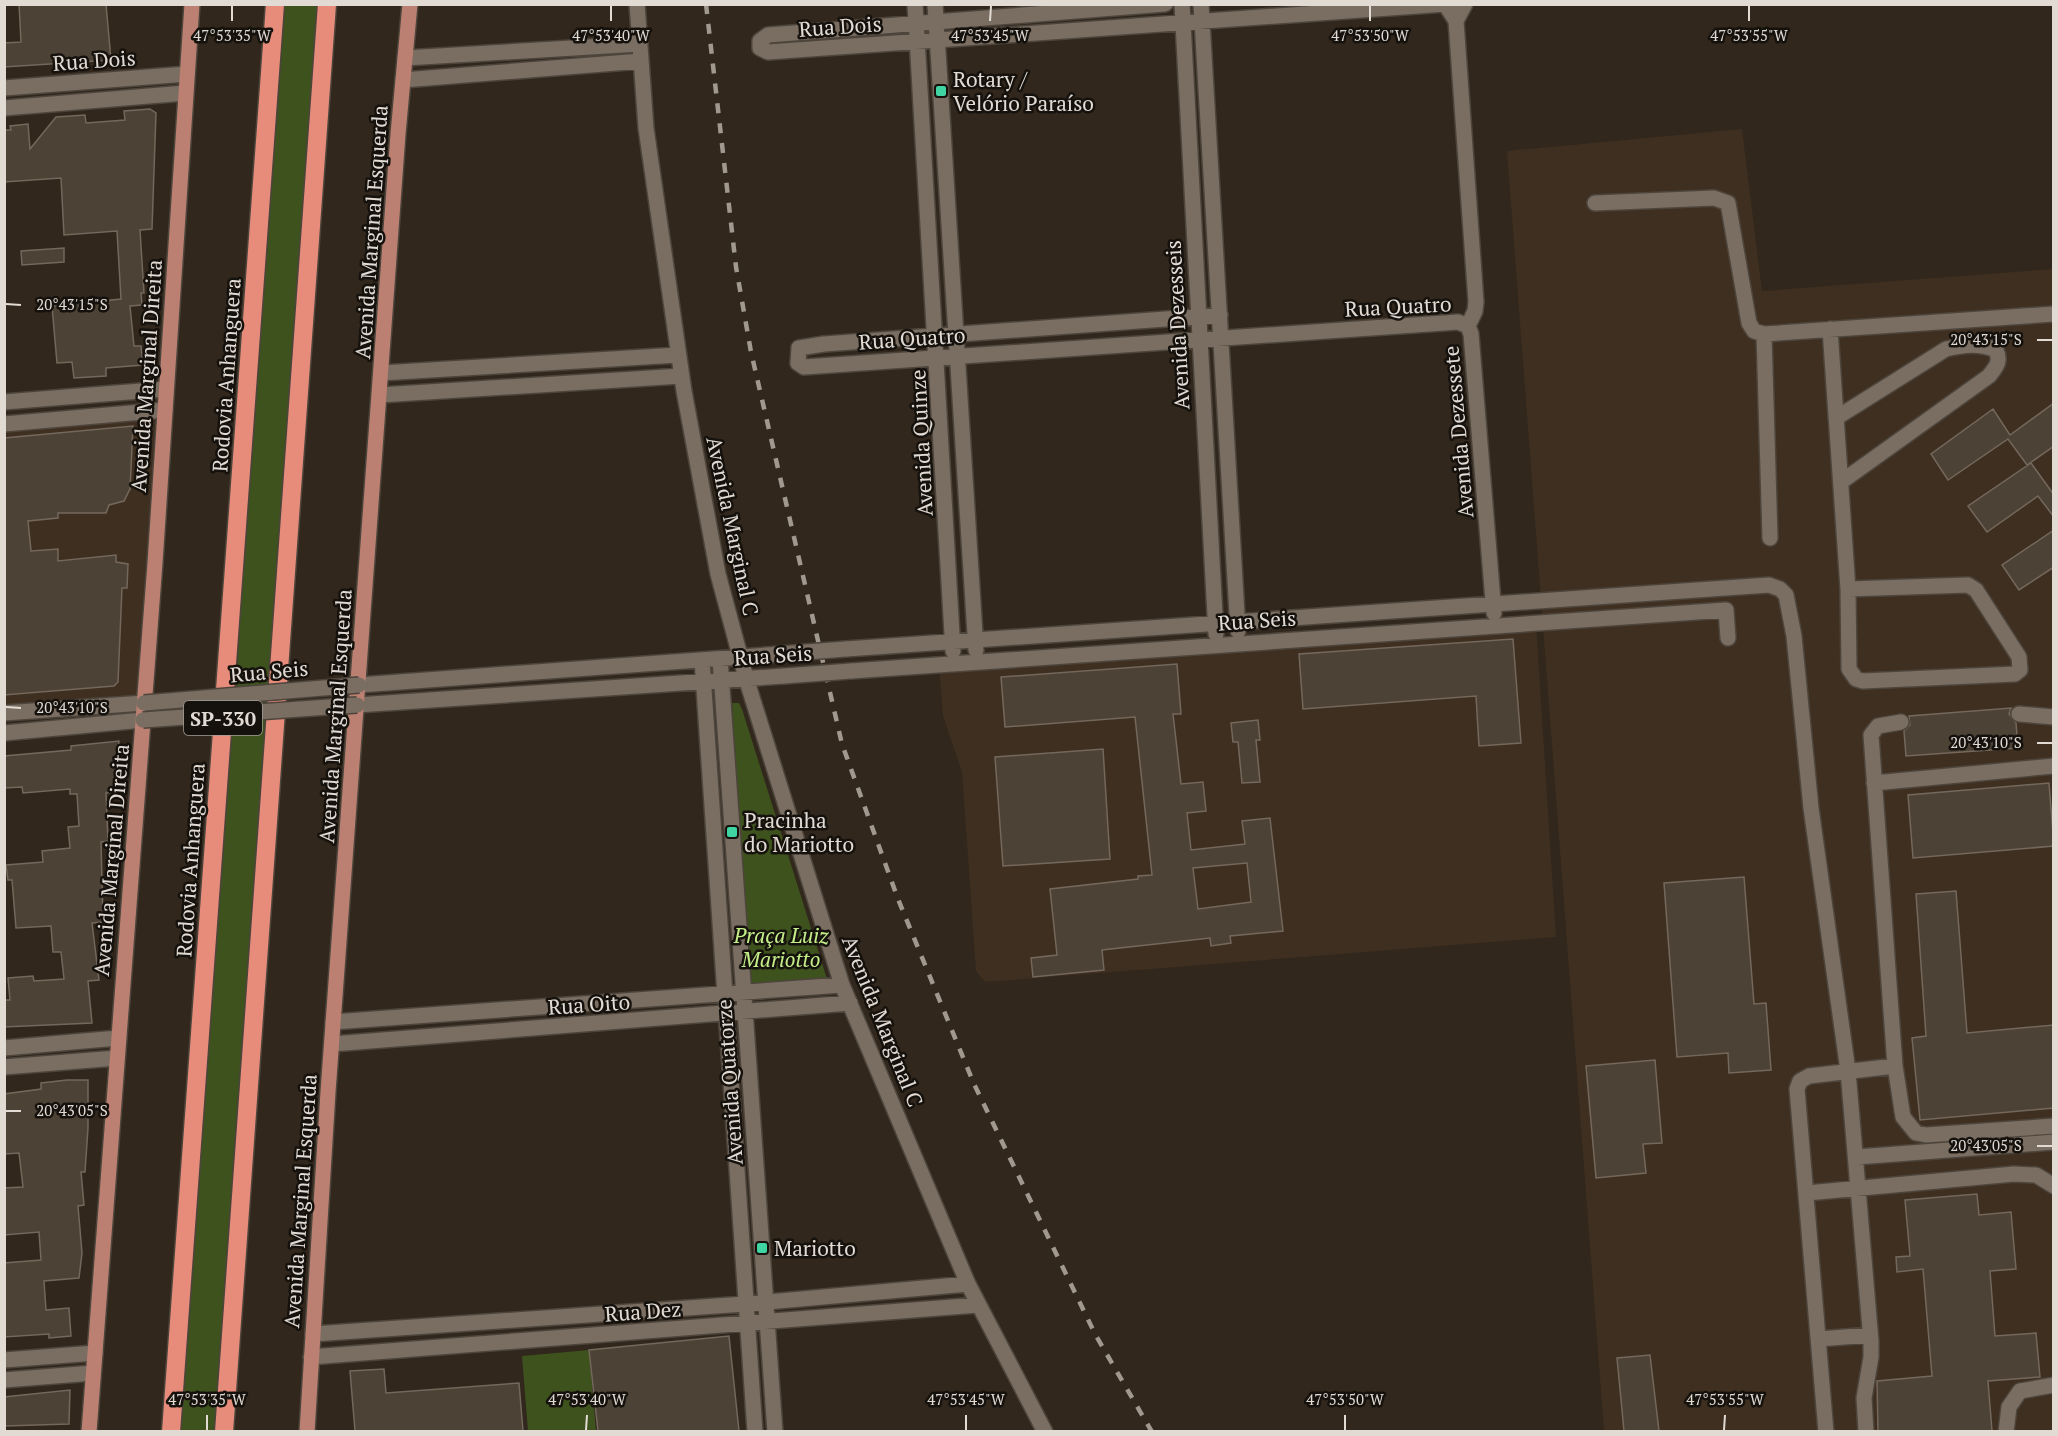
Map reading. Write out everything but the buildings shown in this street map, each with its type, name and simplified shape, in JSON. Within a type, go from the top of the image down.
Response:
[{"type":"highway","name":"Rodovia Anhanguera","points":[[171,1431],[275,4]]},
{"type":"highway","name":"SP-330","points":[[224,1431],[327,4]]},
{"type":"main road","name":"Avenida Marginal Direita","points":[[89,1431],[143,720],[192,4]]},
{"type":"main road","name":"Avenida Marginal Esquerda","points":[[307,1431],[333,1022],[410,4]]},
{"type":"street","name":"Avenida Marginal C","points":[[637,4],[648,140],[681,376],[718,574],[746,678],[842,985],[968,1284],[1045,1431]]},
{"type":"street","name":"Avenida Quinze","points":[[915,4],[936,336],[953,663]]},
{"type":"street","name":"Avenida Quinze","points":[[935,4],[976,662]]},
{"type":"street","name":"Rua Dois","points":[[1165,4],[768,35],[760,41],[759,45],[768,52],[1445,5]]},
{"type":"street","name":"Avenida Dezesseis","points":[[1182,4],[1197,316],[1217,644]]},
{"type":"street","name":"Avenida Dezesseis","points":[[1202,4],[1239,643]]},
{"type":"street","points":[[1445,5],[1456,21],[1465,4]]},
{"type":"street","name":"Avenida Dezessete","points":[[1456,21],[1476,302],[1475,311],[1468,326],[1471,334],[1495,625]]},
{"type":"street","points":[[405,58],[640,44]]},
{"type":"street","points":[[403,80],[641,61]]},
{"type":"street","name":"Rua Dois","points":[[4,88],[187,74]]},
{"type":"street","name":"Rua Dois","points":[[4,108],[185,93]]},
{"type":"street","points":[[1595,203],[1714,198],[1728,203],[1749,323],[1754,331],[1764,334],[2054,314]]},
{"type":"street","name":"Rua Quatro","points":[[1220,315],[824,344],[799,348],[798,363],[804,367],[1458,322],[1468,326]]},
{"type":"street","points":[[1830,329],[1848,589],[1849,669],[1856,679],[1863,681],[2015,674],[2020,670],[2019,657],[1976,590],[1968,585],[1848,589]]},
{"type":"street","points":[[1764,334],[1770,538]]},
{"type":"street","points":[[824,344],[826,365]]},
{"type":"street","points":[[1836,418],[1946,349],[1966,345],[1984,345],[1996,350],[2000,357],[1997,366],[1989,376],[1840,482]]},
{"type":"street","points":[[381,373],[678,355]]},
{"type":"street","points":[[380,395],[681,376]]},
{"type":"street","points":[[4,402],[166,389]]},
{"type":"street","points":[[4,424],[165,411]]},
{"type":"street","name":"Rua Seis","points":[[4,713],[720,658],[1769,585],[1780,589],[1786,595],[1798,672],[1801,726],[1811,808],[1848,1071]]},
{"type":"street","points":[[1474,606],[1476,626]]},
{"type":"street","name":"Rua Seis","points":[[4,734],[143,720],[1726,610],[1728,638]]},
{"type":"street","name":"Avenida Quatorze","points":[[720,658],[775,1431]]},
{"type":"street","name":"Avenida Quatorze","points":[[702,660],[755,1431]]},
{"type":"street","points":[[2019,714],[2054,717]]},
{"type":"street","points":[[1901,722],[1878,726],[1871,735],[1895,1066],[1903,1117],[1916,1133],[1926,1135],[2054,1126]]},
{"type":"street","points":[[1874,783],[2054,766]]},
{"type":"street","name":"Rua Oito","points":[[333,1022],[842,985]]},
{"type":"street","name":"Rua Oito","points":[[332,1044],[850,1003]]},
{"type":"street","points":[[4,1048],[118,1038]]},
{"type":"street","points":[[4,1067],[117,1058]]},
{"type":"street","points":[[1826,1431],[1797,1085],[1809,1076],[1895,1066]]},
{"type":"street","points":[[1848,1071],[1857,1157],[1870,1335],[1871,1357],[1864,1398],[1866,1431]]},
{"type":"street","points":[[1857,1157],[2054,1142]]},
{"type":"street","points":[[1807,1193],[2014,1174],[2036,1175],[2054,1186]]},
{"type":"street","name":"Rua Dez","points":[[313,1335],[745,1304],[968,1284]]},
{"type":"street","name":"Rua Dez","points":[[311,1357],[978,1305]]},
{"type":"street","points":[[1819,1339],[1870,1335]]},
{"type":"street","points":[[4,1360],[94,1353]]},
{"type":"street","points":[[4,1380],[93,1373]]},
{"type":"street","points":[[2006,1431],[2009,1407],[2020,1391],[2054,1385]]},
{"type":"shaded area","points":[[1742,129],[1762,291],[2053,269],[2053,1431],[1604,1431],[1507,151]]},
{"type":"shaded area","points":[[165,411],[144,702],[5,713],[5,424]]},
{"type":"shaded area","points":[[1536,623],[1556,937],[985,982],[976,971],[962,772],[943,716],[939,665]]},
{"type":"green space","points":[[285,5],[317,5],[214,1431],[181,1432]]},
{"type":"green space","name":"Praça Luiz Mariotto","points":[[732,703],[739,703],[742,709],[827,979],[748,985]]},
{"type":"green space","points":[[589,1350],[596,1431],[528,1431],[522,1356]]},
{"type":"railway","points":[[706,4],[736,267],[751,352],[842,744],[898,899],[974,1084],[1095,1334],[1152,1432]]},
{"type":"place","name":"Rotary / Velório Paraíso","points":[[941,91]]},
{"type":"place","name":"Pracinha do Mariotto","points":[[732,832]]},
{"type":"place","name":"Mariotto","points":[[762,1248]]}]
